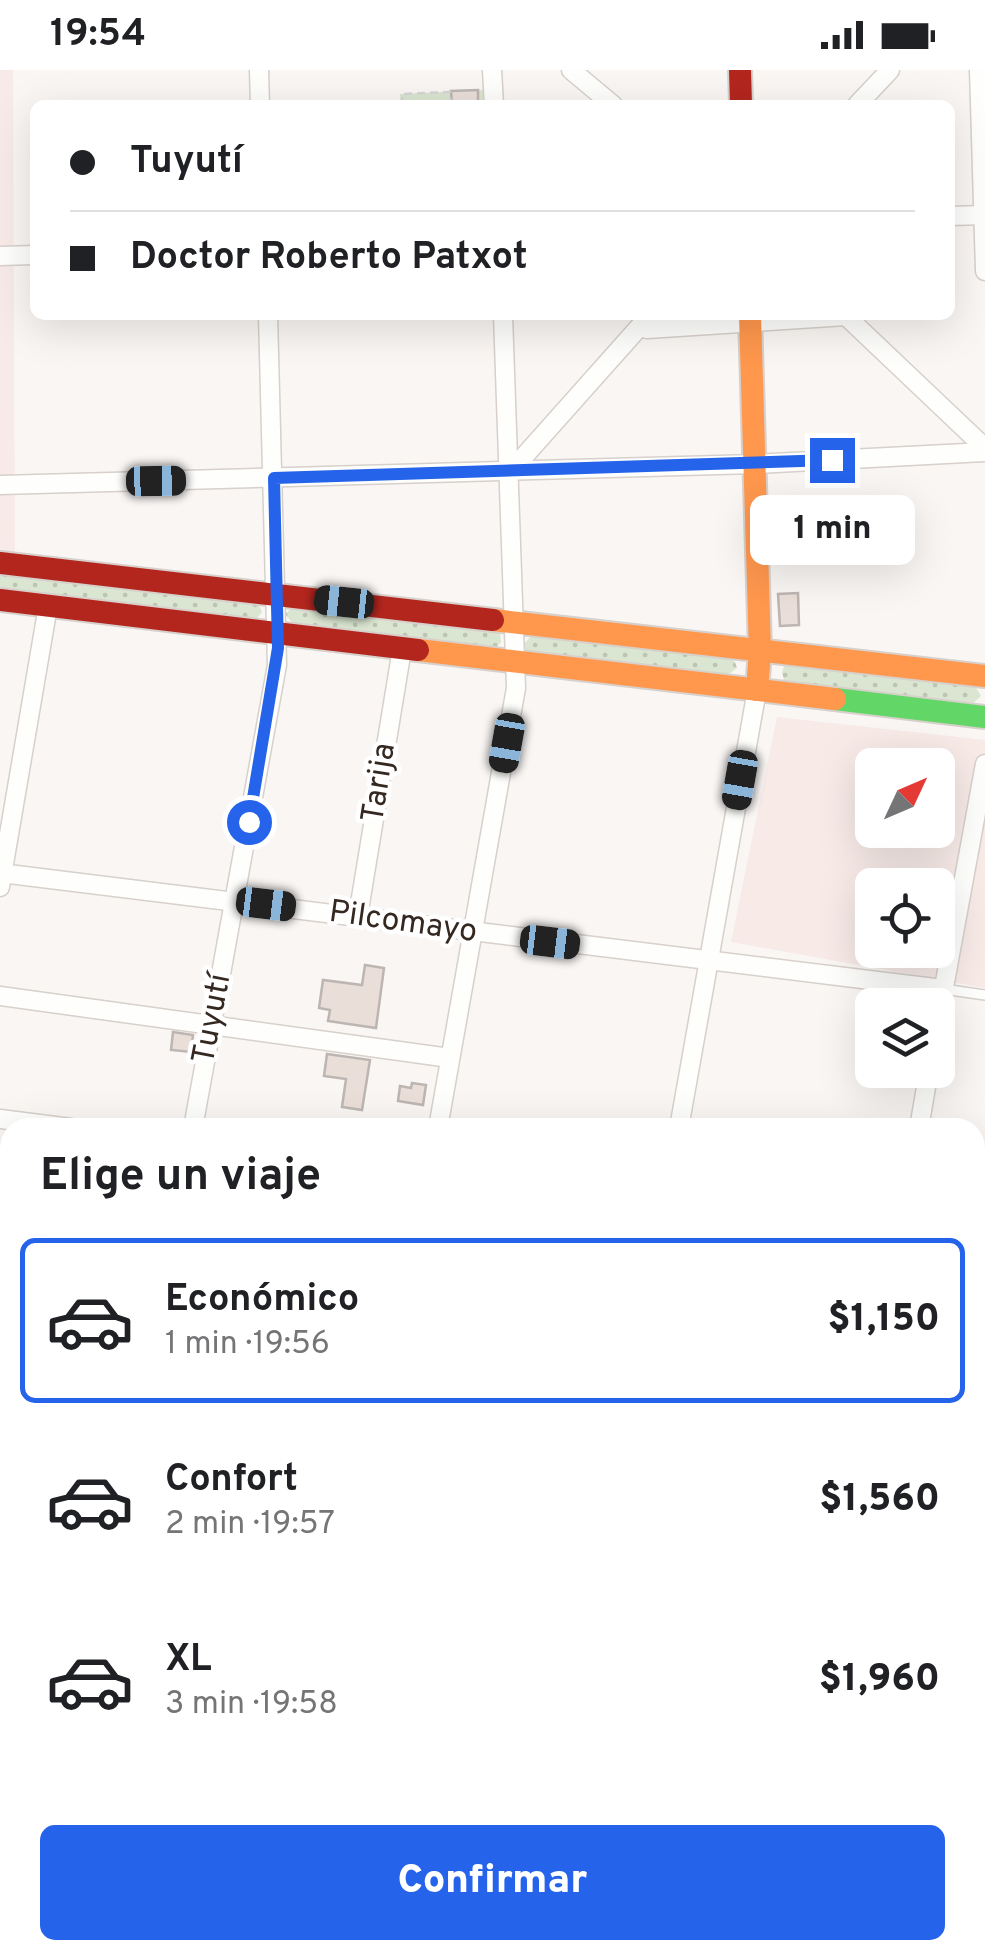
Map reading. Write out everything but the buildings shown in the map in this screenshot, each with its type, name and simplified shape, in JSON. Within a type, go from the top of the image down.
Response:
[{"type":"main road","points":[[740,70],[742,100]]},
{"type":"main road","points":[[750,320],[760,651],[757,690]]},
{"type":"main road","points":[[0,563],[985,676]]},
{"type":"main road","points":[[0,600],[985,717]]},
{"type":"street","points":[[258,70],[260,100]]},
{"type":"street","points":[[492,70],[494,100]]},
{"type":"street","points":[[571,70],[607,100]]},
{"type":"street","points":[[862,100],[890,70]]},
{"type":"street","points":[[979,70],[985,272]]},
{"type":"street","points":[[955,216],[984,215]]},
{"type":"street","points":[[0,256],[30,254]]},
{"type":"street","name":"Tuyutí","points":[[195,1118],[277,665],[268,320]]},
{"type":"street","points":[[440,1118],[514,705],[516,622],[503,320]]},
{"type":"street","points":[[510,471],[640,320],[647,329],[740,320]]},
{"type":"street","points":[[851,320],[985,450]]},
{"type":"street","points":[[0,485],[755,464],[985,450]]},
{"type":"street","points":[[1,878],[48,606]]},
{"type":"street","name":"Tarija","points":[[358,916],[402,649]]},
{"type":"street","points":[[681,1118],[757,690]]},
{"type":"street","points":[[943,988],[985,764]]},
{"type":"street","name":"Pilcomayo","points":[[1,878],[235,900],[935,988]]},
{"type":"street","points":[[0,996],[450,1058]]},
{"type":"street","points":[[921,1118],[926,1088]]},
{"type":"lane","name":"Pilcomayo","points":[[955,991],[985,995]]},
{"type":"path","points":[[402,100],[402,94],[450,92],[451,100]]},
{"type":"shaded area","points":[[0,70],[13,70],[15,574],[0,573]]},
{"type":"shaded area","points":[[777,717],[985,740],[985,988],[875,968],[955,968],[955,868],[855,868],[855,964],[731,942]]},
{"type":"green space","points":[[483,90],[483,100],[401,100],[400,94]]},
{"type":"green space","points":[[0,573],[258,603],[262,612],[255,621],[0,591]]},
{"type":"green space","points":[[293,607],[493,629],[500,632],[501,642],[494,650],[295,626],[285,614]]},
{"type":"green space","points":[[533,634],[726,656],[737,668],[726,676],[527,653],[524,644]]},
{"type":"green space","points":[[785,664],[974,684],[981,696],[971,705],[788,684],[782,672]]},
{"type":"traffic: fast","points":[[835,699],[985,717]]},
{"type":"traffic: slow","points":[[750,320],[760,651],[757,690]]},
{"type":"traffic: slow","points":[[493,620],[985,676]]},
{"type":"traffic: slow","points":[[418,650],[835,699]]},
{"type":"traffic: jam","points":[[740,70],[741,100]]},
{"type":"traffic: jam","points":[[0,563],[493,620]]},
{"type":"traffic: jam","points":[[0,600],[418,650]]},
{"type":"route","points":[[249,822],[277,665],[274,478],[832,460]]}]
